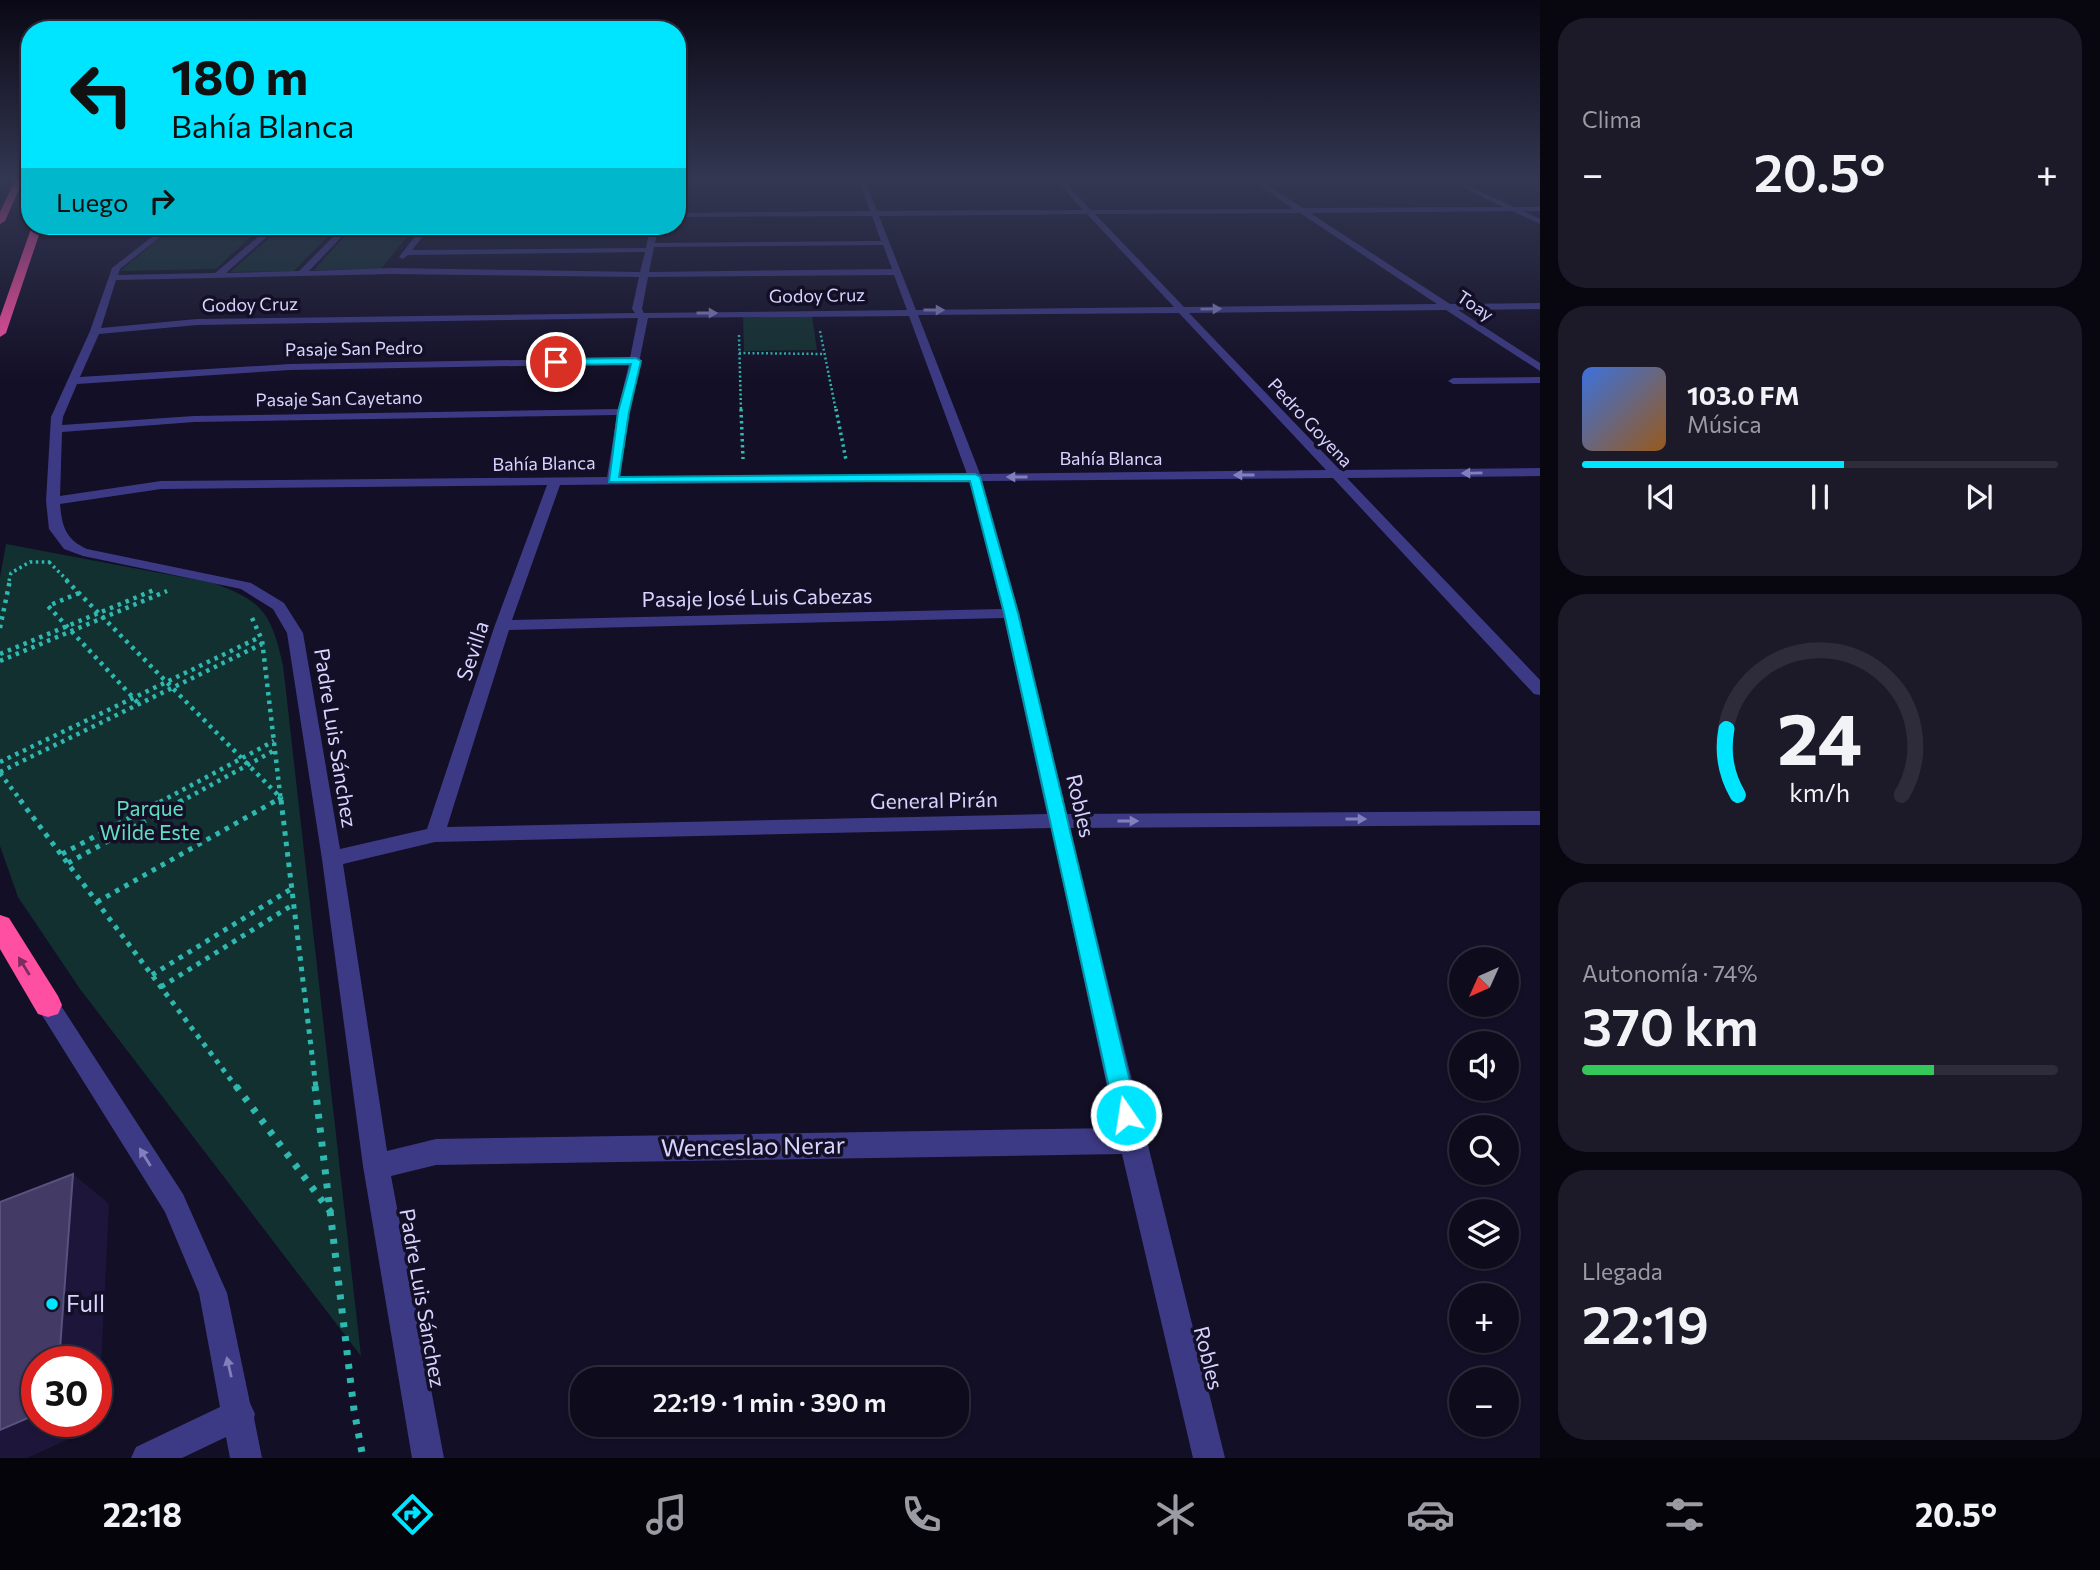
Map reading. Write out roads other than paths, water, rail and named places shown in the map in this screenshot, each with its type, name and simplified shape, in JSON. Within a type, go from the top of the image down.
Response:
[{"type":"highway","points":[[0,333],[30,246]]},
{"type":"highway","points":[[0,926],[48,1005]]},
{"type":"street","name":"Padre Luis Sánchez","points":[[143,246],[120,263],[112,278],[95,331],[60,406],[55,429],[53,501],[56,529],[69,546],[99,557],[238,583],[279,606],[295,633],[332,859],[376,1166],[428,1458]]},
{"type":"street","points":[[218,275],[252,246]]},
{"type":"street","points":[[301,274],[328,246]]},
{"type":"street","points":[[392,271],[412,246]]},
{"type":"street","points":[[407,253],[706,246]]},
{"type":"street","name":"Robles","points":[[887,246],[975,477],[1011,613],[1132,1141],[1209,1458]]},
{"type":"street","name":"Pedro Goyena","points":[[1122,246],[1540,690]]},
{"type":"street","name":"Toay","points":[[1357,246],[1540,368]]},
{"type":"street","points":[[613,480],[624,412],[644,320],[638,314],[649,247]]},
{"type":"street","points":[[112,278],[392,271],[644,274],[895,272]]},
{"type":"street","name":"Godoy Cruz","points":[[95,331],[197,322],[638,314],[1540,306]]},
{"type":"street","name":"Pasaje San Pedro","points":[[73,381],[290,367],[636,361]]},
{"type":"street","points":[[1453,381],[1540,380]]},
{"type":"street","name":"Pasaje San Cayetano","points":[[55,429],[194,419],[624,412]]},
{"type":"street","name":"Bahía Blanca","points":[[53,501],[139,486],[1540,472]]},
{"type":"street","name":"Sevilla","points":[[435,835],[503,625],[555,481]]},
{"type":"street","name":"Pasaje José Luis Cabezas","points":[[503,625],[1011,613]]},
{"type":"street","name":"General Pirán","points":[[332,859],[435,835],[1060,821],[1540,818]]},
{"type":"street","points":[[48,1005],[174,1203],[213,1293],[240,1414],[246,1458]]},
{"type":"street","name":"Wenceslao Nerar","points":[[376,1166],[436,1152],[1132,1141]]},
{"type":"street","points":[[147,1458],[240,1414]]},
{"type":"place","name":"Full","points":[[52,1304]]},
{"type":"park label","name":"Parque Wilde Este","points":[[150,821]]}]
